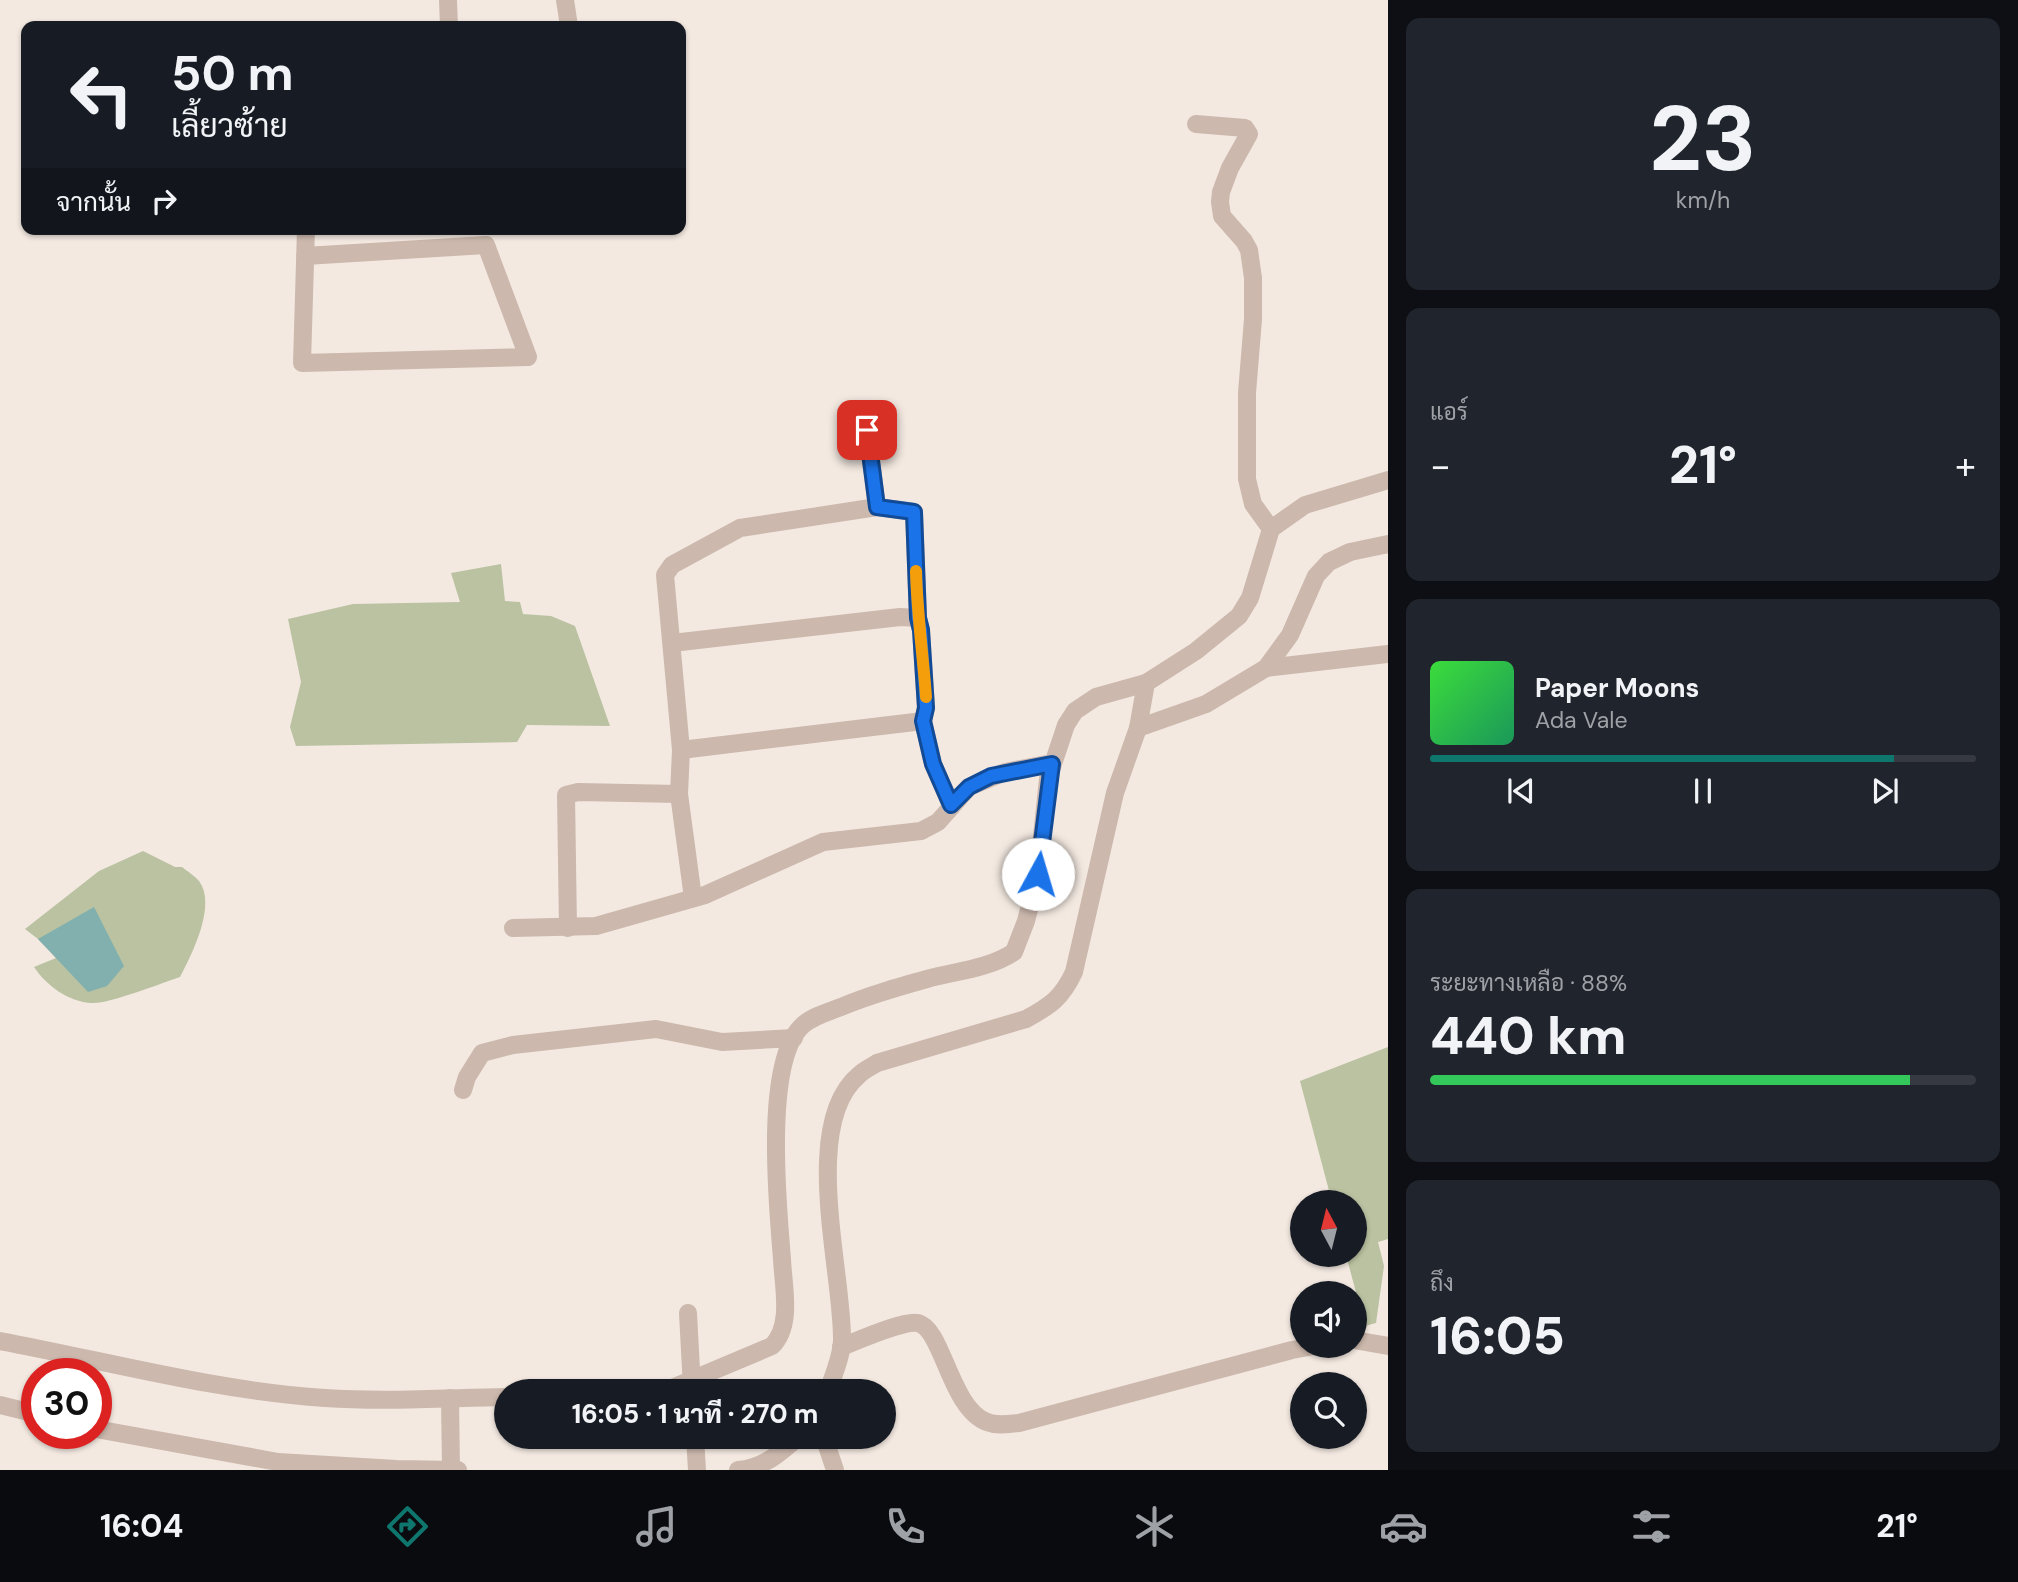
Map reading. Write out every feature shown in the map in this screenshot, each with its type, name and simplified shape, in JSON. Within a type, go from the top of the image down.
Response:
[{"type":"street","points":[[448,0],[450,21]]},
{"type":"street","points":[[565,0],[568,21]]},
{"type":"street","points":[[1196,124],[1245,128],[1249,134],[1230,168],[1220,202],[1222,216],[1249,250],[1253,278],[1253,319],[1247,393],[1247,479],[1253,504],[1271,529]]},
{"type":"street","points":[[305,256],[486,245],[528,357],[302,363],[305,256],[306,235]]},
{"type":"street","points":[[867,430],[877,507]]},
{"type":"street","points":[[704,1379],[772,1346],[779,1339],[785,1313],[776,1185],[779,1088],[784,1058],[801,1026],[814,1017],[866,996],[992,963],[1014,952],[1026,921],[1038,874],[1052,764],[1066,725],[1075,711],[1096,697],[1146,683],[1196,651],[1239,616],[1250,598],[1271,529],[1305,505],[1388,480]]},
{"type":"street","points":[[693,898],[679,794],[681,750],[665,575],[672,565],[740,528],[877,507],[914,512],[918,618],[926,708],[923,721],[933,764],[951,805]]},
{"type":"street","points":[[1138,728],[1206,704],[1266,668],[1290,635],[1315,576],[1329,562],[1350,552],[1388,544]]},
{"type":"street","points":[[672,643],[900,617],[918,618]]},
{"type":"street","points":[[1266,668],[1388,654]]},
{"type":"street","points":[[832,1379],[842,1342],[828,1208],[830,1141],[834,1116],[841,1100],[857,1076],[877,1063],[1026,1019],[1047,1008],[1065,992],[1074,972],[1115,793],[1138,728],[1146,683]]},
{"type":"street","points":[[681,750],[923,721]]},
{"type":"street","points":[[513,928],[596,926],[693,898],[823,842],[921,831],[938,822],[969,787],[991,776],[1052,764]]},
{"type":"street","points":[[568,928],[566,795],[578,792],[679,794]]},
{"type":"street","points":[[463,1090],[467,1077],[482,1053],[513,1045],[656,1029],[722,1042],[794,1038]]},
{"type":"street","points":[[688,1313],[692,1379]]},
{"type":"street","points":[[841,1347],[904,1324],[922,1324],[937,1345],[965,1405],[984,1421],[1000,1425],[1030,1420],[1290,1352]]},
{"type":"street","points":[[0,1341],[227,1386],[282,1393],[372,1400],[494,1397]]},
{"type":"street","points":[[1367,1342],[1388,1346]]},
{"type":"street","points":[[450,1398],[452,1470]]},
{"type":"street","points":[[0,1405],[21,1410]]},
{"type":"street","points":[[112,1432],[278,1462],[396,1470],[458,1470]]},
{"type":"street","points":[[696,1449],[697,1470]]},
{"type":"street","points":[[738,1470],[779,1456],[786,1449]]},
{"type":"street","points":[[828,1449],[835,1470]]},
{"type":"green space","points":[[501,564],[505,601],[520,602],[523,614],[551,616],[575,626],[610,726],[527,725],[517,742],[296,746],[290,727],[301,682],[288,619],[353,604],[460,602],[451,573]]},
{"type":"green space","points":[[143,851],[175,867],[182,867],[199,881],[204,891],[201,929],[180,977],[100,1002],[83,1002],[66,996],[51,986],[34,967],[56,958],[25,929],[99,871]]},
{"type":"green space","points":[[1388,1047],[1388,1239],[1378,1242],[1384,1266],[1376,1323],[1367,1325],[1367,1281],[1353,1281],[1349,1267],[1367,1267],[1367,1190],[1329,1190],[1300,1081]]},
{"type":"water","points":[[94,907],[124,966],[107,986],[88,992],[38,939]]},
{"type":"slow traffic","points":[[916,571],[926,697]]},
{"type":"route","points":[[867,430],[877,507],[914,512],[918,618],[926,708],[923,721],[933,764],[951,805],[969,787],[991,776],[1035,765],[1052,764],[1038,874]]}]
